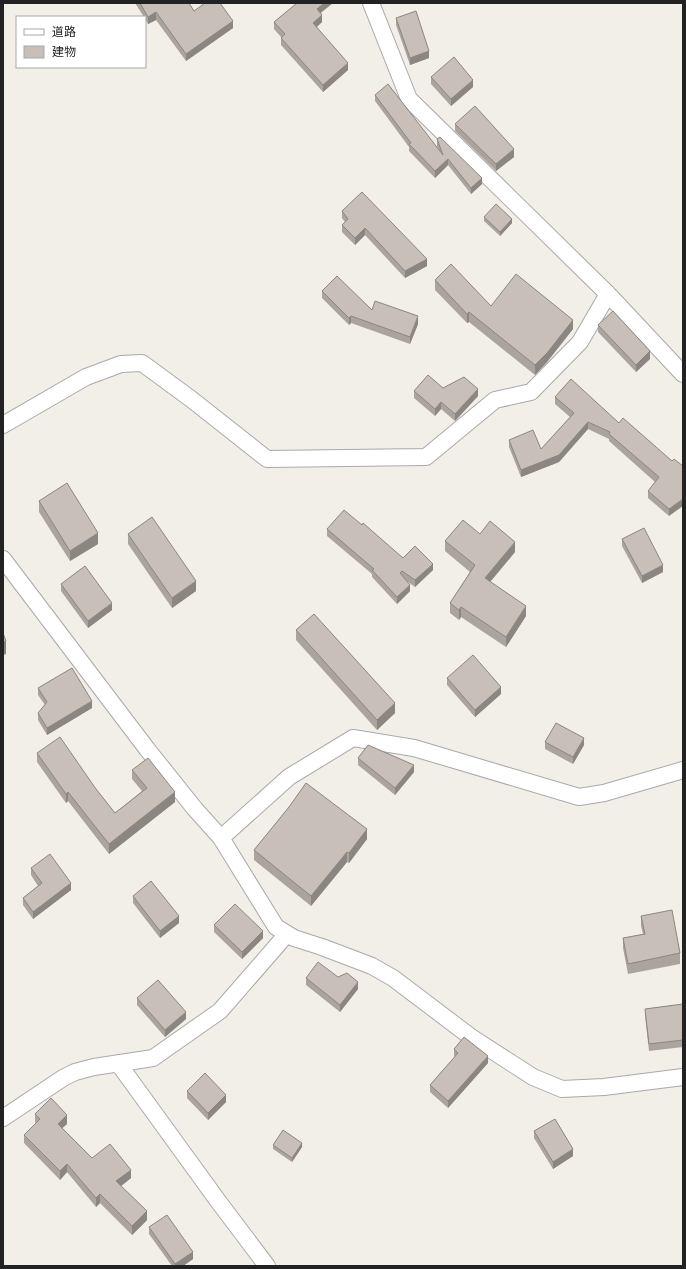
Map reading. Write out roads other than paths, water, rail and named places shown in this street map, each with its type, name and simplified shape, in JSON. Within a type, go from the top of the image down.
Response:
[{"type":"street","points":[[371,3],[409,99],[608,294],[683,374]]},
{"type":"street","points":[[3,425],[86,378],[121,364],[142,363],[191,399],[267,459],[426,457],[495,400],[530,392],[580,342],[608,294]]},
{"type":"street","points":[[3,559],[147,749],[195,809],[221,838],[276,927],[294,938],[372,966],[393,978],[471,1037],[526,1073],[562,1089],[604,1087],[683,1077]]},
{"type":"street","points":[[221,838],[289,776],[353,738],[414,748],[580,797],[604,793],[683,770]]},
{"type":"street","points":[[3,1118],[63,1078],[75,1072],[118,1063],[153,1058],[220,1011],[287,934]]},
{"type":"street","points":[[118,1063],[267,1266]]}]
